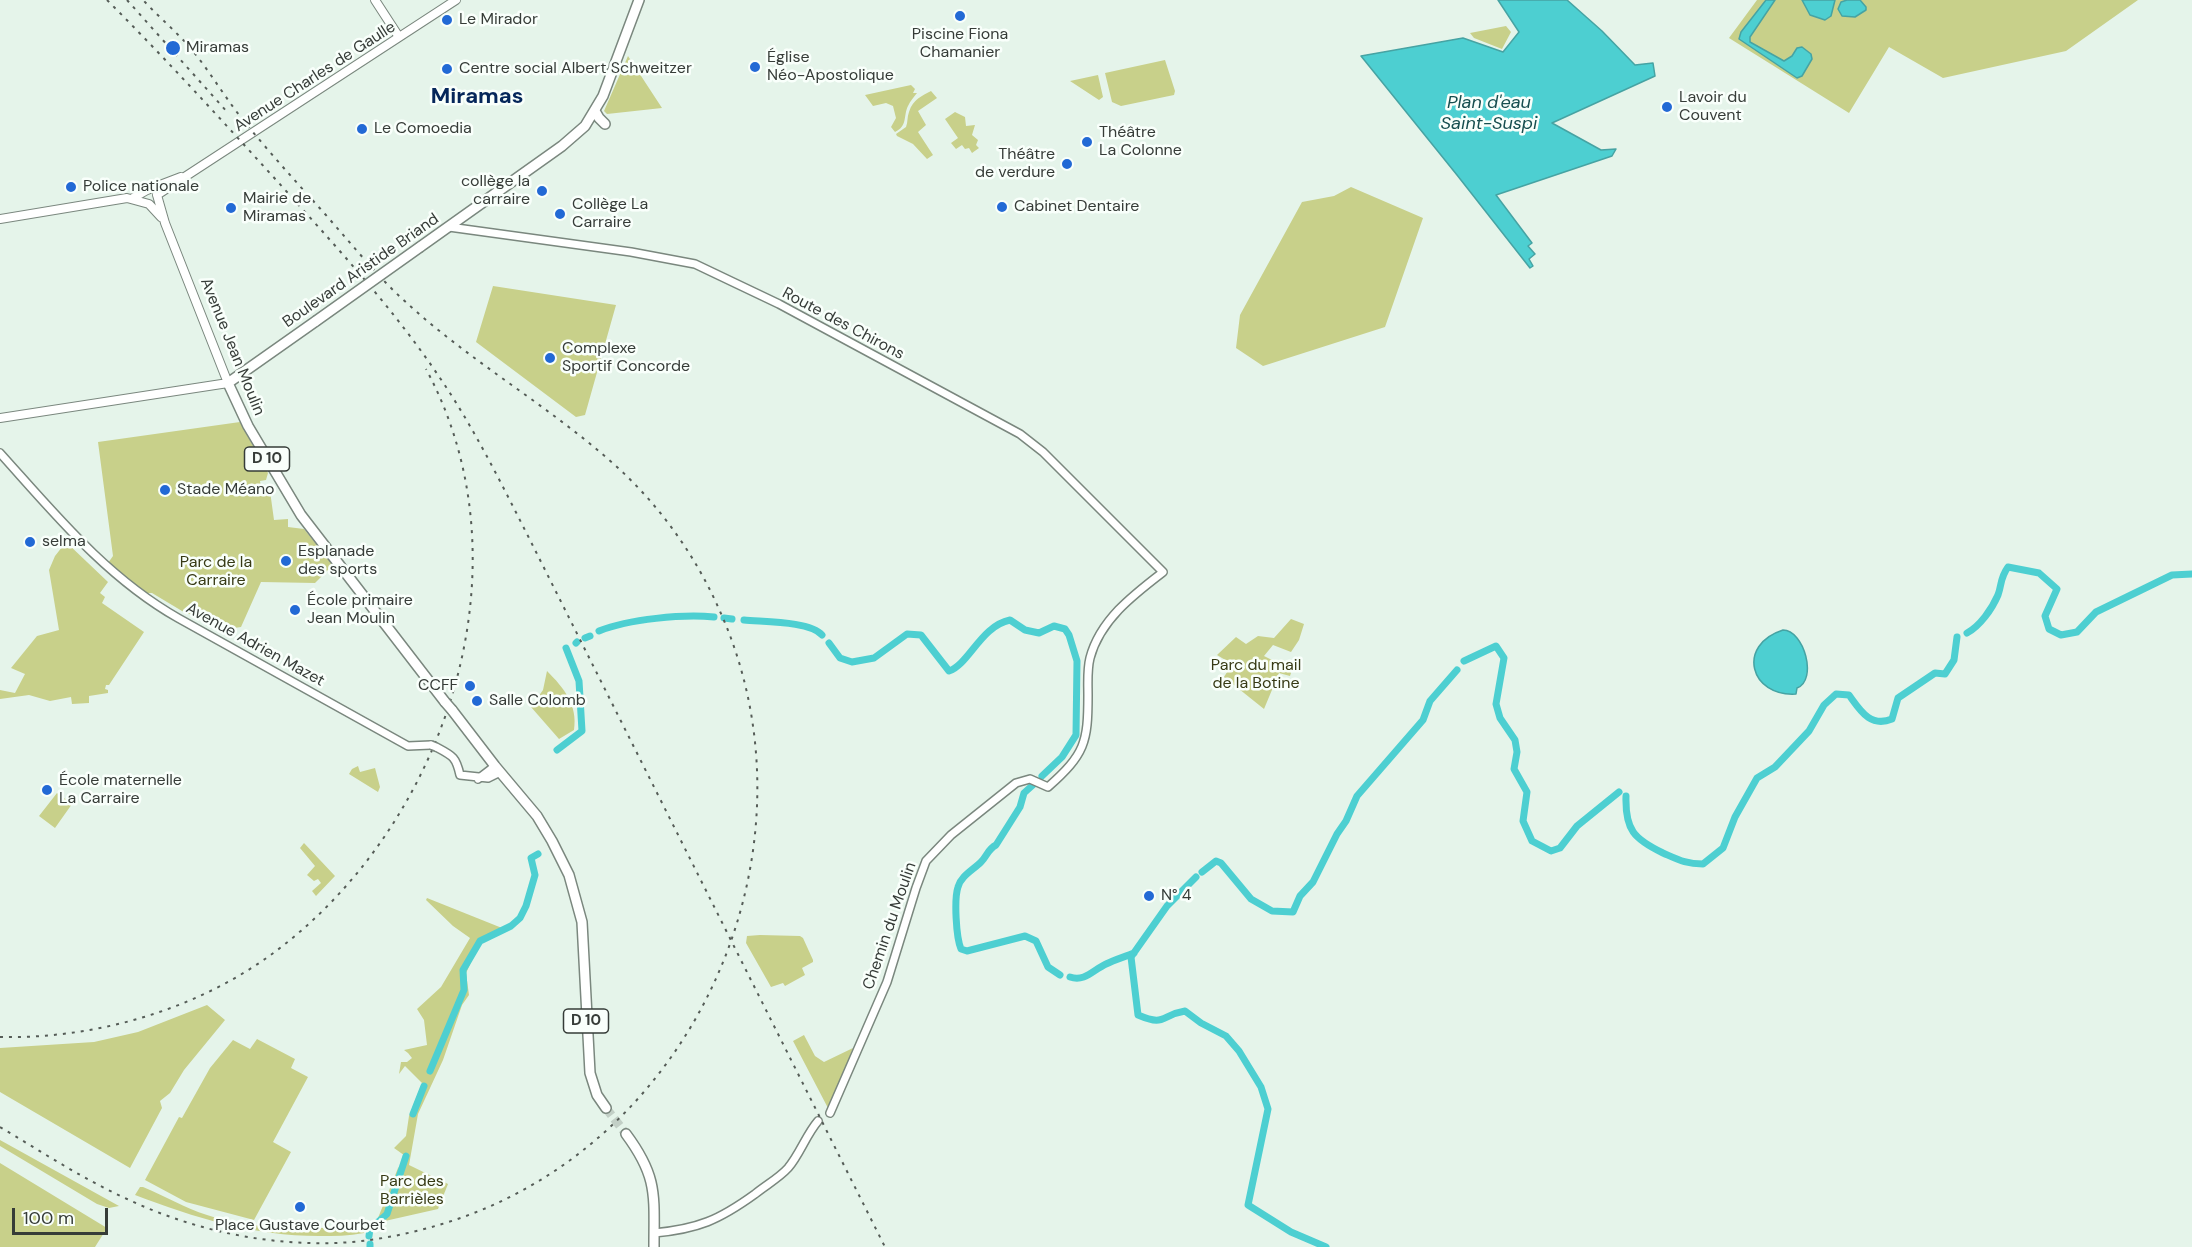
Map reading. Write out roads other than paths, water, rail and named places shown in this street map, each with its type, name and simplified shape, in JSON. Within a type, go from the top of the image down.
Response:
[{"type":"main road","points":[[375,0],[399,37]]},
{"type":"main road","name":"Avenue Charles de Gaulle","points":[[0,219],[150,197],[456,0]]},
{"type":"main road","name":"Boulevard Aristide Briand","points":[[0,418],[228,383],[449,227],[568,141],[585,126],[603,96],[639,0]]},
{"type":"main road","points":[[595,111],[605,124]]},
{"type":"main road","name":"Avenue Jean Moulin","points":[[150,197],[165,223],[228,383],[248,426],[301,515],[498,769]]},
{"type":"main road","name":"D 10","points":[[498,769],[545,828],[565,865],[575,894],[582,931],[588,1061],[593,1085],[606,1108]]},
{"type":"main road","points":[[626,1134],[644,1160],[651,1177],[654,1195],[654,1247]]},
{"type":"street","name":"Route des Chirons","points":[[449,227],[631,252],[695,264],[779,304],[1020,435],[1051,459],[1163,572]]},
{"type":"street","name":"Avenue Adrien Mazet","points":[[0,453],[90,551],[142,595],[184,621],[408,746],[433,746],[454,758],[460,775],[478,779],[498,769]]},
{"type":"street","name":"Chemin du Moulin","points":[[830,1113],[887,982],[926,861],[951,835],[1016,783],[1030,779],[1048,787],[1080,754],[1088,721],[1089,660],[1095,643],[1128,599],[1163,572]]},
{"type":"street","points":[[654,1233],[680,1231],[729,1213],[777,1178],[789,1166],[818,1121]]},
{"type":"water","name":"Plan d'eau Saint-Suspi","points":[[1498,0],[1567,0],[1635,65],[1653,63],[1655,76],[1552,123],[1601,150],[1616,149],[1612,156],[1496,195],[1532,243],[1528,246],[1535,254],[1529,259],[1533,266],[1530,268],[1361,56],[1463,38],[1503,52],[1519,32]]},
{"type":"water","points":[[1766,0],[1775,0],[1750,37],[1750,42],[1784,61],[1792,56],[1797,48],[1802,47],[1811,54],[1812,59],[1802,76],[1797,78],[1739,39],[1741,32]]},
{"type":"water","points":[[1802,0],[1835,0],[1831,16],[1825,20],[1810,15]]},
{"type":"water","points":[[1860,0],[1866,10],[1855,17],[1842,16],[1838,9],[1841,2]]},
{"type":"water","points":[[1783,630],[1797,638],[1806,656],[1807,676],[1797,688],[1796,694],[1780,693],[1768,687],[1759,679],[1755,669],[1754,658],[1759,647],[1768,637]]},
{"type":"waterway","points":[[1967,633],[1981,622],[1992,606],[2008,567],[2039,573],[2057,589],[2045,616],[2049,629],[2061,635],[2077,632],[2096,612],[2172,575],[2192,574]]},
{"type":"waterway","points":[[599,631],[625,623],[656,618],[714,617]]},
{"type":"waterway","points":[[724,618],[732,619]]},
{"type":"waterway","points":[[744,620],[797,625],[816,630],[822,635]]},
{"type":"waterway","points":[[829,643],[840,658],[852,662],[874,658],[907,634],[921,635],[949,671],[963,661],[991,630],[1010,620],[1025,630],[1039,633],[1054,626],[1065,629],[1077,661],[1076,735],[1062,757],[1042,776]]},
{"type":"waterway","points":[[585,638],[590,636]]},
{"type":"waterway","points":[[1626,796],[1627,817],[1638,838],[1678,860],[1703,864],[1723,848],[1735,817],[1757,778],[1775,767],[1809,731],[1824,705],[1836,694],[1849,695],[1862,712],[1872,719],[1878,721],[1892,719],[1898,698],[1935,673],[1945,674],[1954,660],[1957,637]]},
{"type":"waterway","points":[[1464,661],[1496,646],[1504,658],[1496,704],[1500,718],[1515,740],[1517,752],[1514,769],[1527,792],[1523,821],[1532,841],[1551,851],[1560,848],[1577,826],[1619,792]]},
{"type":"waterway","points":[[557,750],[582,731],[579,681],[566,648]]},
{"type":"waterway","points":[[1202,872],[1216,861],[1221,863],[1251,899],[1272,911],[1293,912],[1300,896],[1313,882],[1357,796],[1423,720],[1430,701],[1457,670]]},
{"type":"waterway","points":[[1034,784],[1024,793],[1020,807],[996,845],[964,876],[960,883],[956,900],[958,936],[961,949],[967,951],[1025,936],[1036,941],[1048,967],[1060,975]]},
{"type":"waterway","points":[[430,1071],[464,990],[463,970],[480,941],[511,926],[520,918],[535,875],[531,858],[538,854]]},
{"type":"waterway","points":[[1196,877],[1167,906],[1131,957],[1138,1015],[1159,1020],[1185,1011],[1201,1023],[1226,1036],[1239,1051],[1261,1087],[1268,1109],[1248,1205],[1291,1232],[1326,1247]]},
{"type":"waterway","points":[[1070,977],[1085,977],[1106,964],[1134,953]]},
{"type":"waterway","points":[[413,1114],[424,1086]]},
{"type":"waterway","points":[[369,1236],[370,1229],[387,1214],[406,1156]]},
{"type":"tunnel","points":[[606,1108],[626,1134]]},
{"type":"railway","points":[[107,0],[198,95],[347,260],[405,329],[464,416],[518,516],[885,1247]]},
{"type":"railway","points":[[127,0],[229,114]]},
{"type":"railway","points":[[0,1127],[111,1191],[149,1209],[216,1230],[285,1242],[342,1243],[409,1233],[442,1224],[531,1186],[607,1130],[670,1059],[716,978],[746,889],[757,796],[749,701],[719,609],[699,570],[675,532],[632,481],[616,466],[560,420],[442,333],[387,284],[253,132],[187,44],[143,0]]},
{"type":"railway","points":[[0,1037],[70,1033],[138,1019],[204,994],[236,978],[265,959],[328,906],[381,842],[423,770],[453,692],[470,610],[472,528],[457,447],[426,369]]},
{"type":"place","name":"Piscine Fiona Chamanier","points":[[960,16]]},
{"type":"place","name":"Le Mirador","points":[[447,20]]},
{"type":"place","name":"Miramas","points":[[173,48]]},
{"type":"place","name":"Église Néo-Apostolique","points":[[755,67]]},
{"type":"place","name":"Centre social Albert Schweitzer","points":[[447,69]]},
{"type":"place","name":"Lavoir du Couvent","points":[[1667,107]]},
{"type":"place","name":"Le Comoedia","points":[[362,129]]},
{"type":"place","name":"Théâtre La Colonne","points":[[1087,142]]},
{"type":"place","name":"Théâtre de verdure","points":[[1067,164]]},
{"type":"place","name":"Police nationale","points":[[71,187]]},
{"type":"place","name":"collège la carraire","points":[[542,191]]},
{"type":"place","name":"Cabinet Dentaire","points":[[1002,207]]},
{"type":"place","name":"Mairie de Miramas","points":[[231,208]]},
{"type":"place","name":"Collège La Carraire","points":[[560,214]]},
{"type":"place","name":"Complexe Sportif Concorde","points":[[550,358]]},
{"type":"place","name":"Stade Méano","points":[[165,490]]},
{"type":"place","name":"selma","points":[[30,542]]},
{"type":"place","name":"Esplanade des sports","points":[[286,561]]},
{"type":"place","name":"École primaire Jean Moulin","points":[[295,610]]},
{"type":"place","name":"CCFF","points":[[470,686]]},
{"type":"place","name":"Salle Colomb","points":[[477,701]]},
{"type":"place","name":"École maternelle La Carraire","points":[[47,790]]},
{"type":"place","name":"N° 4","points":[[1149,896]]},
{"type":"place","name":"Place Gustave Courbet","points":[[300,1207]]},
{"type":"district","name":"Miramas","points":[[477,97]]},
{"type":"park label","name":"Parc de la Carraire","points":[[216,572]]},
{"type":"park label","name":"Parc du mail de la Botine","points":[[1256,675]]},
{"type":"park label","name":"Parc des Barrièles","points":[[412,1191]]}]
